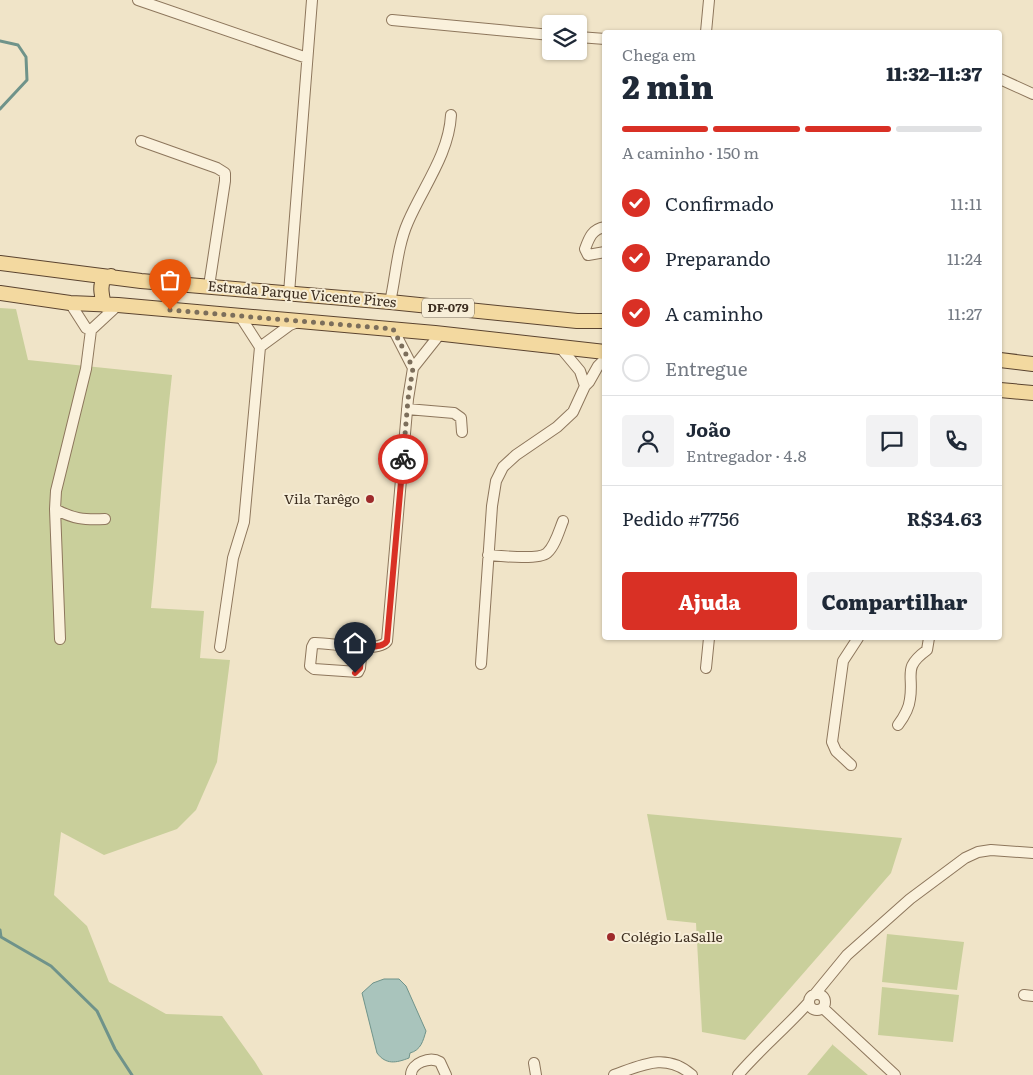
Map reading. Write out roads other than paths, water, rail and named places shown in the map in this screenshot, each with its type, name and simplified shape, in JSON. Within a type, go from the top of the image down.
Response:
[{"type":"main road","name":"Estrada Parque Vicente Pires","points":[[0,263],[141,281],[390,302],[577,322],[602,321]]},
{"type":"main road","points":[[104,304],[101,289],[102,282],[104,278],[111,276]]},
{"type":"main road","name":"Estrada Parque Vicente Pires","points":[[0,293],[70,303],[118,305],[393,329],[602,352]]},
{"type":"main road","points":[[1002,360],[1033,364]]},
{"type":"main road","points":[[1002,390],[1033,393]]},
{"type":"street","points":[[138,0],[307,58]]},
{"type":"street","points":[[288,293],[312,0]]},
{"type":"street","points":[[706,30],[709,0]]},
{"type":"street","points":[[392,20],[542,33]]},
{"type":"street","points":[[587,38],[602,39]]},
{"type":"street","points":[[1002,80],[1033,94]]},
{"type":"street","points":[[390,302],[402,239],[408,222],[447,140],[451,115]]},
{"type":"street","points":[[141,141],[218,168],[225,173],[226,181],[209,286]]},
{"type":"street","points":[[602,227],[592,233],[585,249],[588,255],[602,253]]},
{"type":"street","points":[[70,303],[86,328],[91,330]]},
{"type":"street","points":[[60,639],[54,509],[57,481],[86,369],[91,330],[118,305]]},
{"type":"street","points":[[220,647],[233,558],[244,522],[260,347],[240,316]]},
{"type":"street","points":[[260,347],[290,324],[300,321]]},
{"type":"street","points":[[393,329],[413,368]]},
{"type":"street","points":[[362,647],[358,672],[314,669],[310,666],[314,643],[362,647],[382,645],[387,641],[407,409],[413,368],[440,334]]},
{"type":"street","points":[[560,348],[570,357],[580,371],[584,386]]},
{"type":"street","points":[[481,664],[494,488],[498,475],[503,467],[516,455],[557,428],[574,412],[584,386],[589,382],[602,363]]},
{"type":"street","points":[[407,409],[454,413],[461,418],[462,432]]},
{"type":"street","points":[[54,509],[69,516],[85,520],[105,519]]},
{"type":"street","points":[[488,555],[536,557],[545,555],[554,543],[563,521]]},
{"type":"street","points":[[706,668],[710,640]]},
{"type":"street","points":[[851,765],[836,751],[832,742],[843,661],[857,640]]},
{"type":"street","points":[[898,725],[906,714],[910,699],[910,671],[912,664],[918,656],[927,650],[929,640]]},
{"type":"street","points":[[738,1075],[766,1044],[796,1017],[817,1002],[832,972],[847,954],[910,899],[965,858],[978,852],[991,850],[1033,854]]},
{"type":"street","points":[[817,1002],[895,1075]]},
{"type":"street","points":[[411,1075],[411,1069],[414,1065],[430,1059],[440,1062],[446,1075]]},
{"type":"street","points":[[619,1074],[649,1062],[663,1062],[678,1065],[692,1075]]},
{"type":"street","points":[[534,1064],[536,1075]]},
{"type":"water","points":[[384,979],[399,979],[406,986],[426,1031],[417,1050],[410,1053],[409,1058],[396,1062],[384,1060],[377,1053],[362,993],[373,983]]},
{"type":"waterway","points":[[0,41],[18,45],[26,57],[27,80],[0,109]]},
{"type":"waterway","points":[[0,930],[1,937],[51,966],[97,1011],[115,1049],[132,1075]]},
{"type":"place","name":"Vila Tarêgo","points":[[370,499]]},
{"type":"place","name":"Colégio LaSalle","points":[[611,937]]}]
